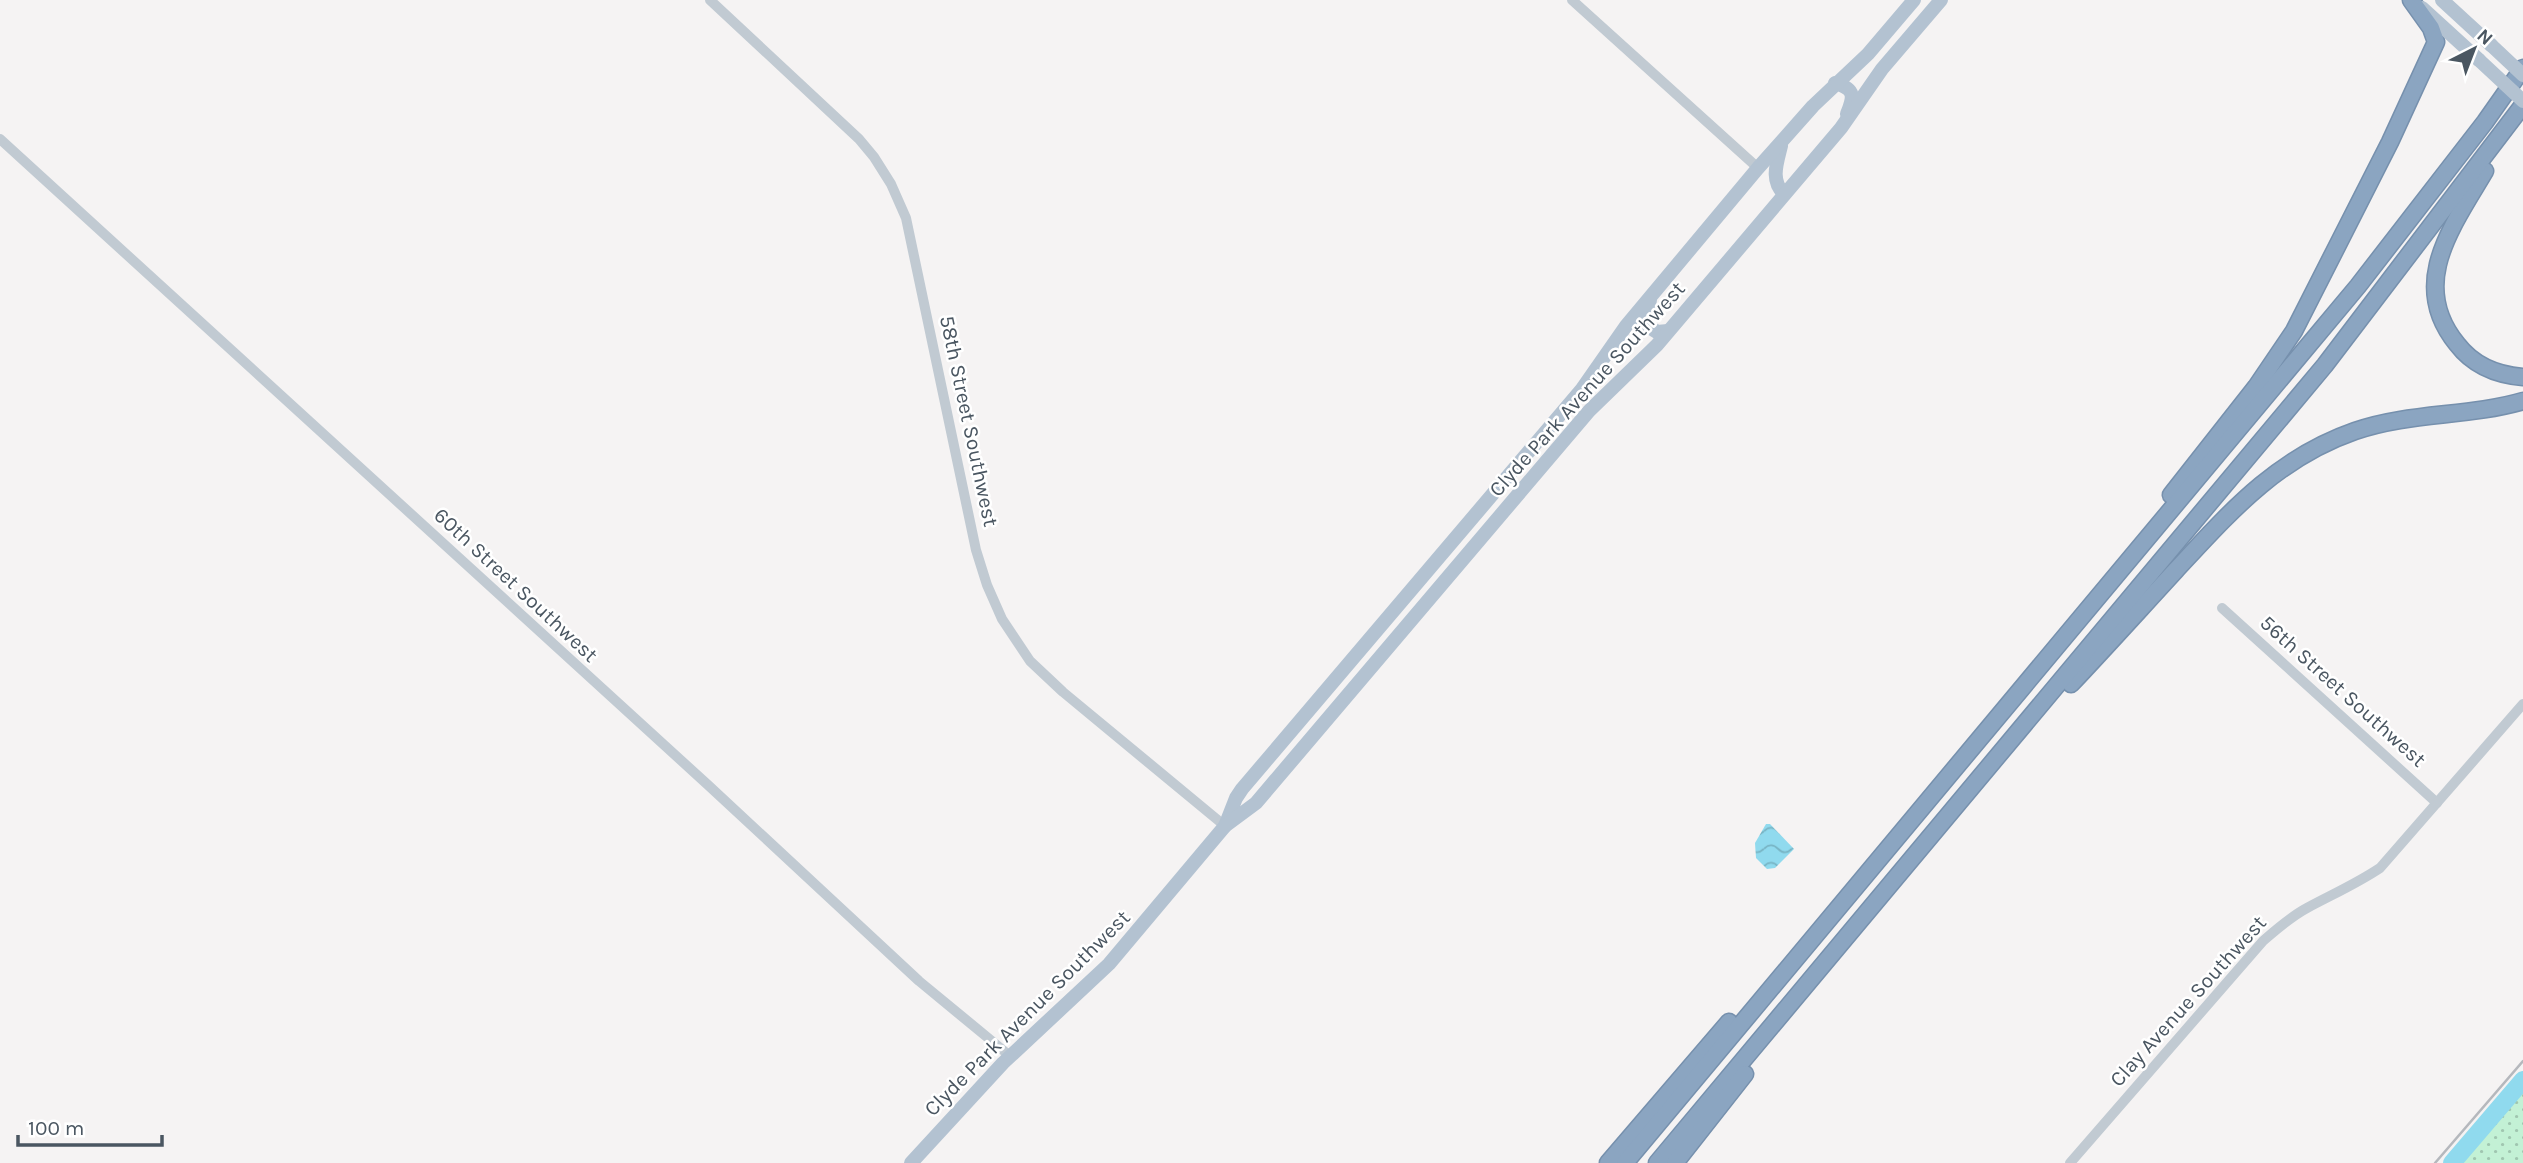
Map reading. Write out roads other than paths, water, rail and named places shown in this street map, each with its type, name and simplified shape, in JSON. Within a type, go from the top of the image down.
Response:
[{"type":"highway","points":[[2134,554],[2178,485],[2256,387],[2283,348],[2315,291],[2390,142],[2436,42],[2431,28],[2412,0]]},
{"type":"highway","points":[[2485,122],[2523,58]]},
{"type":"highway","points":[[1625,1163],[2358,286],[2485,122],[2523,68]]},
{"type":"highway","points":[[2523,105],[2446,238],[2435,272],[2434,294],[2438,314],[2447,331],[2468,356],[2494,371],[2523,377]]},
{"type":"highway","points":[[1657,1163],[2325,365],[2523,105]]},
{"type":"highway","points":[[1975,785],[2232,510],[2271,475],[2326,444],[2377,424],[2523,401]]},
{"type":"highway","points":[[1608,1163],[1791,949],[1878,861]]},
{"type":"highway","points":[[1675,1163],[1754,1063],[1815,975]]},
{"type":"main road","name":"Clyde Park Avenue Southwest","points":[[1225,827],[1242,789],[1586,384],[1618,337],[1652,295],[1758,168],[1835,83],[1868,54],[1914,0]]},
{"type":"main road","name":"Clyde Park Avenue Southwest","points":[[911,1163],[1010,1056],[1109,964],[1225,827],[1256,803],[1601,397],[1657,345],[1841,128],[1882,69],[1941,0]]},
{"type":"main road","points":[[2412,0],[2479,60],[2523,105]]},
{"type":"main road","points":[[2442,0],[2523,75]]},
{"type":"main road","points":[[1835,83],[1847,87],[1852,95],[1852,103],[1841,128]]},
{"type":"main road","points":[[1783,141],[1775,174],[1777,186],[1784,194]]},
{"type":"main road","points":[[1652,295],[1646,312],[1647,322],[1651,329],[1657,332],[1668,331]]},
{"type":"main road","points":[[1551,457],[1545,445],[1552,424]]},
{"type":"street","name":"58th Street Southwest","points":[[710,0],[843,122],[874,157],[891,184],[906,218],[976,550],[987,585],[1008,630],[1039,670],[1225,827]]},
{"type":"street","points":[[1572,0],[1758,168]]},
{"type":"street","name":"60th Street Southwest","points":[[0,139],[919,981],[1010,1056]]},
{"type":"street","name":"56th Street Southwest","points":[[2222,608],[2437,803]]},
{"type":"street","name":"Clay Avenue Southwest","points":[[2070,1163],[2263,941],[2306,908],[2351,888],[2380,868],[2523,704]]},
{"type":"water","points":[[1766,824],[1770,824],[1794,849],[1775,868],[1767,869],[1756,858],[1755,843]]},
{"type":"waterway","points":[[2452,1163],[2523,1080]]},
{"type":"railway","points":[[2435,1163],[2523,1061]]}]
